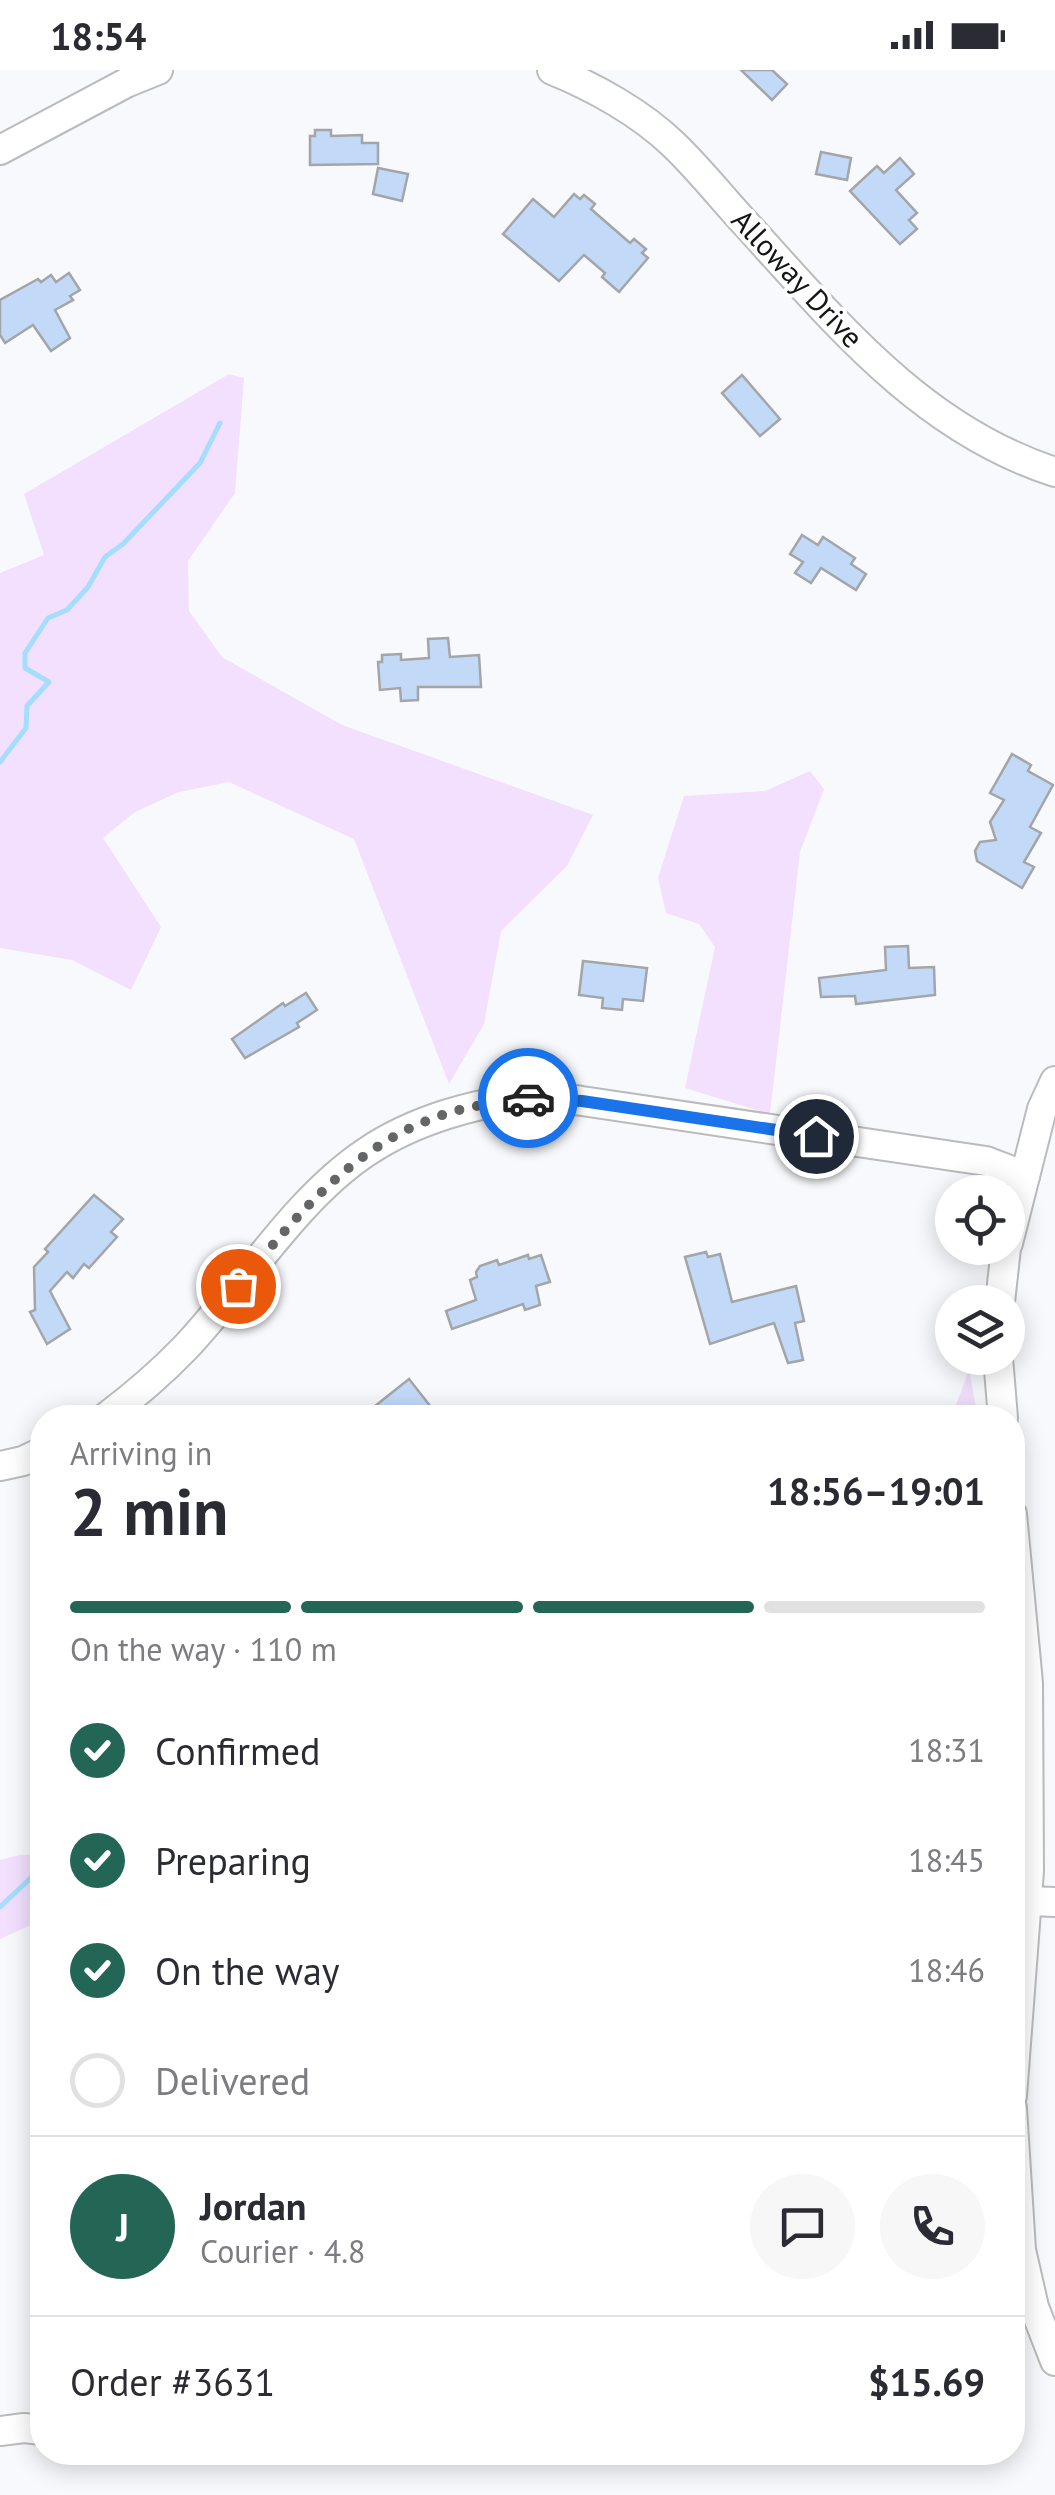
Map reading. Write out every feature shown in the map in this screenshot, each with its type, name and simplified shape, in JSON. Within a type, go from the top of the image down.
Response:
[{"type":"street","points":[[0,150],[158,70]]},
{"type":"street","name":"Alloway Drive","points":[[552,70],[632,112],[672,143],[846,335],[887,374],[933,410],[987,443],[1055,472]]},
{"type":"street","points":[[1025,1176],[1042,1110],[1055,1081]]},
{"type":"street","points":[[122,1405],[187,1347],[298,1214],[362,1155],[391,1137],[458,1110],[538,1096],[582,1101],[986,1161],[1022,1175]]},
{"type":"street","points":[[999,1375],[1002,1405]]},
{"type":"street","points":[[0,1466],[30,1458]]},
{"type":"street","points":[[1025,1651],[1042,1902],[1025,2012]]},
{"type":"street","points":[[1025,2270],[1055,2361]]},
{"type":"street","points":[[0,2431],[30,2429]]},
{"type":"shaded area","points":[[229,374],[244,378],[235,493],[188,561],[189,611],[222,657],[342,725],[593,815],[567,866],[501,931],[484,1024],[449,1084],[354,839],[229,782],[179,792],[135,812],[103,838],[161,927],[131,990],[72,960],[0,948],[0,573],[44,555],[24,494]]},
{"type":"shaded area","points":[[810,771],[824,789],[800,852],[770,1114],[685,1088],[715,947],[699,924],[666,913],[658,878],[684,796],[765,791]]},
{"type":"shaded area","points":[[967,1375],[970,1375],[976,1405],[956,1405]]},
{"type":"shaded area","points":[[30,1855],[30,1926],[0,1939],[0,1860]]},
{"type":"building","points":[[741,70],[772,70],[787,84],[772,100]]},
{"type":"building","points":[[315,130],[331,130],[331,136],[362,135],[362,143],[378,143],[378,164],[310,165],[310,136],[315,136]]},
{"type":"building","points":[[821,152],[851,158],[847,180],[816,174]]},
{"type":"building","points":[[900,158],[914,174],[896,190],[917,213],[909,220],[917,229],[900,244],[850,191],[877,166],[884,173]]},
{"type":"building","points":[[378,168],[408,174],[402,201],[373,194]]},
{"type":"building","points":[[574,194],[580,199],[584,195],[595,204],[591,209],[630,243],[634,239],[646,249],[642,253],[648,258],[619,292],[584,255],[559,281],[503,234],[533,199],[554,217]]},
{"type":"building","points":[[69,273],[80,290],[70,296],[73,300],[55,310],[70,338],[51,351],[33,325],[5,343],[0,335],[0,300],[38,279],[41,282],[51,275],[56,282]]},
{"type":"building","points":[[742,375],[780,419],[760,436],[722,393]]},
{"type":"building","points":[[802,535],[818,545],[823,537],[855,558],[851,564],[866,574],[856,590],[821,568],[811,583],[795,573],[803,562],[790,554]]},
{"type":"building","points":[[448,638],[450,657],[479,655],[481,687],[418,687],[418,700],[401,701],[400,688],[380,690],[378,662],[382,662],[382,655],[401,654],[401,660],[429,658],[428,639]]},
{"type":"building","points":[[1012,754],[1031,765],[1028,771],[1053,785],[1030,827],[1041,833],[1024,862],[1034,867],[1022,888],[977,861],[975,851],[980,842],[996,840],[990,822],[1004,800],[990,793]]},
{"type":"building","points":[[908,946],[909,968],[934,967],[935,995],[856,1004],[855,996],[821,997],[819,978],[886,970],[885,947]]},
{"type":"building","points":[[583,961],[647,968],[643,1001],[623,999],[622,1010],[602,1008],[603,998],[579,995]]},
{"type":"building","points":[[306,993],[317,1010],[297,1023],[299,1027],[245,1058],[232,1039],[283,1003],[285,1006]]},
{"type":"building","points":[[94,1195],[123,1219],[111,1232],[117,1237],[89,1268],[84,1264],[73,1278],[67,1272],[50,1291],[70,1329],[47,1344],[30,1312],[35,1310],[34,1267],[48,1252],[45,1249]]},
{"type":"building","points":[[706,1252],[708,1257],[720,1254],[732,1302],[796,1286],[804,1321],[795,1323],[803,1360],[788,1363],[774,1323],[710,1344],[685,1257]]},
{"type":"building","points":[[528,1255],[529,1259],[541,1255],[550,1282],[536,1286],[540,1305],[525,1310],[523,1304],[452,1329],[446,1311],[476,1300],[470,1280],[477,1277],[480,1266],[497,1260],[499,1265]]},
{"type":"building","points":[[409,1379],[429,1405],[376,1405]]},
{"type":"waterway","points":[[0,762],[26,728],[27,706],[49,682],[25,668],[25,653],[48,618],[67,610],[88,587],[105,557],[123,544],[200,463],[220,423]]},
{"type":"waterway","points":[[0,1907],[30,1879]]},
{"type":"way so far","points":[[238,1286],[298,1214],[362,1155],[391,1137],[458,1110],[528,1098]]},
{"type":"route","points":[[528,1098],[582,1101],[816,1136]]}]
